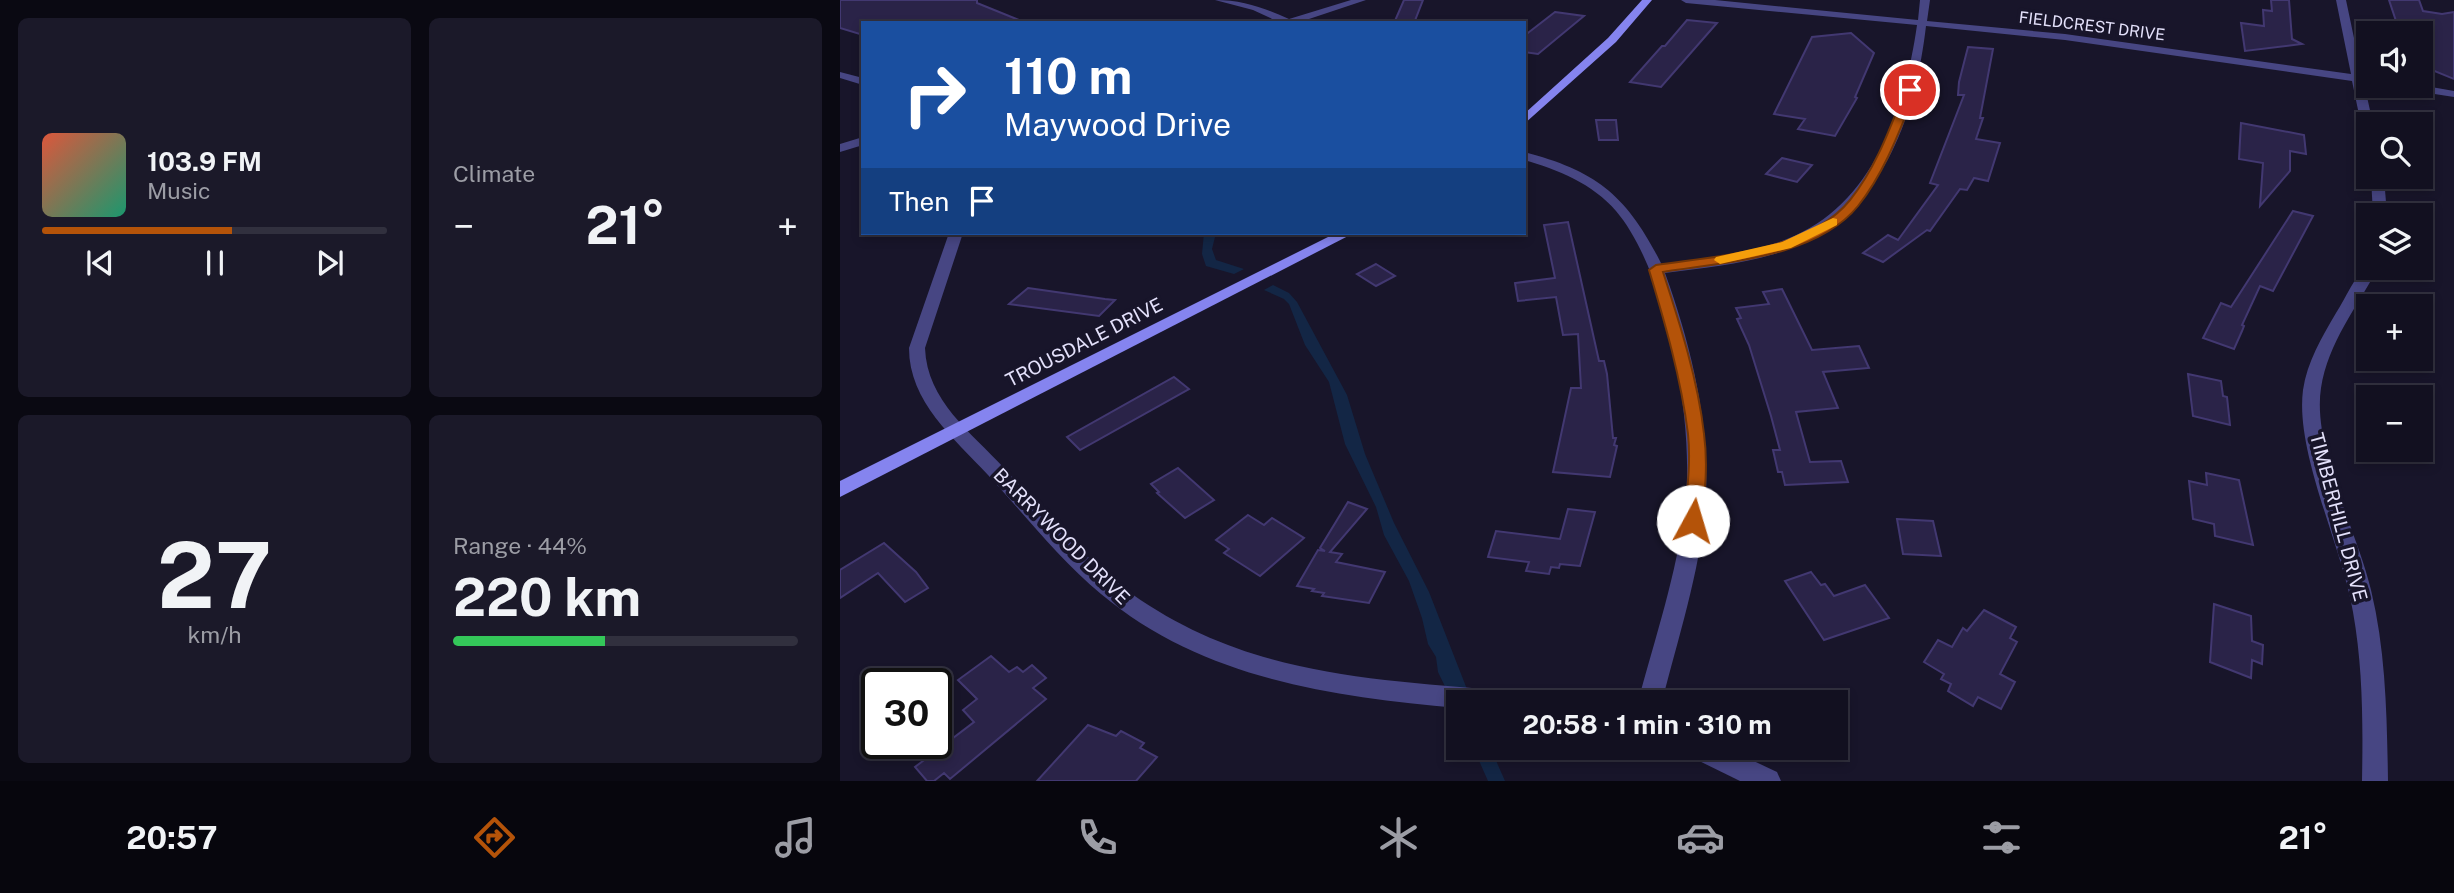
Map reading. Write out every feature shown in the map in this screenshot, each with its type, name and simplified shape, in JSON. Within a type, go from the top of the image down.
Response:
[{"type":"street","points":[[1220,0],[1256,8],[1288,21]]},
{"type":"street","points":[[1293,21],[1361,0]]},
{"type":"street","points":[[1526,119],[1612,40],[1647,0]]},
{"type":"street","name":"FIELDCREST DRIVE","points":[[1686,0],[2107,43],[2356,79]]},
{"type":"street","points":[[1656,270],[1740,257],[1787,245],[1819,230],[1847,211],[1873,175],[1908,100],[1915,73],[1925,0]]},
{"type":"street","points":[[2341,0],[2356,55]]},
{"type":"street","points":[[840,75],[861,81]]},
{"type":"street","points":[[2433,91],[2454,94]]},
{"type":"street","points":[[840,148],[861,142]]},
{"type":"street","points":[[1526,157],[1572,173],[1615,201],[1635,226],[1656,270],[1674,328],[1692,410],[1698,456],[1691,530],[1653,690]]},
{"type":"street","name":"BARRYWOOD DRIVE","points":[[955,235],[925,318],[916,361],[924,387],[957,430],[1123,599],[1205,649],[1255,668],[1342,687],[1446,696]]},
{"type":"street","name":"TROUSDALE DRIVE","points":[[840,490],[1344,235]]},
{"type":"street","name":"TIMBERHILL DRIVE","points":[[2363,280],[2334,327],[2319,363],[2311,395],[2321,460],[2360,590],[2374,682],[2375,781]]},
{"type":"street","points":[[1724,760],[1768,781]]},
{"type":"water","points":[[1204,235],[1216,235],[1212,249],[1216,260],[1244,269],[1234,274],[1206,266],[1202,254]]},
{"type":"water","points":[[1273,285],[1289,293],[1297,302],[1347,395],[1365,454],[1394,523],[1429,592],[1467,690],[1447,690],[1438,672],[1436,657],[1428,644],[1409,581],[1384,535],[1376,507],[1345,444],[1329,382],[1305,345],[1289,304],[1264,290]]},
{"type":"water","points":[[1479,760],[1496,760],[1505,781],[1488,781]]},
{"type":"building","points":[[840,0],[977,0],[977,3],[1022,21],[861,21],[861,34],[840,28]]},
{"type":"building","points":[[1404,0],[1423,0],[1415,21],[1395,21]]},
{"type":"building","points":[[2271,0],[2289,0],[2292,39],[2302,44],[2245,51],[2241,23],[2264,26],[2263,10],[2272,11]]},
{"type":"building","points":[[2389,0],[2419,0],[2423,11],[2442,14],[2454,12],[2454,79],[2433,70],[2433,21],[2396,21]]},
{"type":"building","points":[[1555,12],[1584,16],[1538,54],[1526,52],[1526,34]]},
{"type":"building","points":[[1687,20],[1717,23],[1661,87],[1630,82],[1662,46],[1665,46]]},
{"type":"building","points":[[1851,33],[1874,53],[1855,97],[1857,98],[1835,136],[1798,129],[1805,119],[1774,114],[1812,37]]},
{"type":"building","points":[[1968,47],[1993,49],[1980,118],[1983,118],[1976,139],[2000,143],[1988,181],[1974,178],[1967,190],[1960,189],[1930,231],[1927,230],[1883,262],[1863,253],[1888,235],[1898,240],[1938,185],[1930,183],[1964,95],[1958,95],[1959,82]]},
{"type":"building","points":[[1596,120],[1616,120],[1618,140],[1599,140]]},
{"type":"building","points":[[2241,123],[2304,135],[2306,154],[2290,151],[2290,171],[2260,206],[2263,163],[2239,159]]},
{"type":"building","points":[[1782,158],[1812,165],[1797,182],[1766,174]]},
{"type":"building","points":[[2293,211],[2313,216],[2273,291],[2260,286],[2234,349],[2203,338],[2221,303],[2231,307]]},
{"type":"building","points":[[1568,222],[1599,361],[1604,361],[1607,374],[1613,438],[1616,438],[1614,445],[1617,446],[1610,477],[1553,472],[1571,388],[1581,388],[1578,334],[1563,335],[1556,297],[1518,301],[1515,283],[1555,278],[1544,225]]},
{"type":"building","points":[[1376,264],[1395,276],[1376,286],[1357,274]]},
{"type":"building","points":[[1028,288],[1115,300],[1099,316],[1009,304]]},
{"type":"building","points":[[1782,289],[1812,350],[1859,346],[1869,368],[1823,372],[1838,408],[1796,412],[1810,462],[1841,461],[1848,482],[1785,485],[1782,472],[1778,472],[1773,450],[1780,450],[1749,345],[1737,319],[1741,318],[1736,308],[1769,304],[1763,292]]},
{"type":"building","points":[[2188,374],[2221,381],[2223,396],[2227,397],[2230,425],[2193,416]]},
{"type":"building","points":[[1174,377],[1189,389],[1080,450],[1067,437]]},
{"type":"building","points":[[1178,468],[1214,500],[1185,518],[1157,493],[1159,492],[1151,484]]},
{"type":"building","points":[[2206,473],[2239,480],[2253,545],[2215,536],[2214,524],[2193,519],[2189,481],[2207,485]]},
{"type":"building","points":[[1348,502],[1367,509],[1330,552],[1342,554],[1336,562],[1385,572],[1369,603],[1322,596],[1324,593],[1297,586],[1318,550],[1325,551],[1320,548]]},
{"type":"building","points":[[1568,509],[1595,512],[1580,566],[1560,564],[1559,568],[1551,567],[1549,574],[1526,571],[1529,562],[1488,557],[1496,531],[1560,539]]},
{"type":"building","points":[[1248,515],[1264,525],[1272,518],[1304,538],[1260,576],[1224,553],[1229,549],[1216,540]]},
{"type":"building","points":[[1897,519],[1933,521],[1941,556],[1903,554]]},
{"type":"building","points":[[884,543],[916,572],[928,588],[905,602],[878,573],[840,598],[840,570]]},
{"type":"building","points":[[1811,572],[1834,596],[1865,585],[1889,618],[1824,640],[1785,581]]},
{"type":"building","points":[[2214,604],[2251,616],[2252,641],[2263,645],[2262,664],[2252,660],[2251,678],[2210,662]]},
{"type":"building","points":[[1984,610],[2016,627],[2010,638],[2017,642],[2000,674],[2015,682],[2001,709],[1978,697],[1973,706],[1948,691],[1951,684],[1941,679],[1944,674],[1924,662],[1938,640],[1952,647],[1963,628],[1967,631]]},
{"type":"building","points":[[991,656],[1009,672],[1017,667],[1023,672],[1032,665],[1046,678],[1033,688],[1046,699],[950,779],[944,773],[934,781],[927,781],[915,767],[925,759],[952,759],[952,739],[974,722],[963,710],[977,699],[958,680]]},
{"type":"building","points":[[1088,725],[1116,736],[1121,731],[1144,743],[1140,748],[1157,757],[1136,781],[1037,781]]},
{"type":"slow traffic","points":[[1720,260],[1761,253],[1787,245],[1833,222]]},
{"type":"route","points":[[1693,521],[1698,456],[1696,434],[1674,328],[1656,270],[1761,253],[1797,241],[1834,221],[1847,211],[1868,184],[1891,139],[1910,90]]}]
